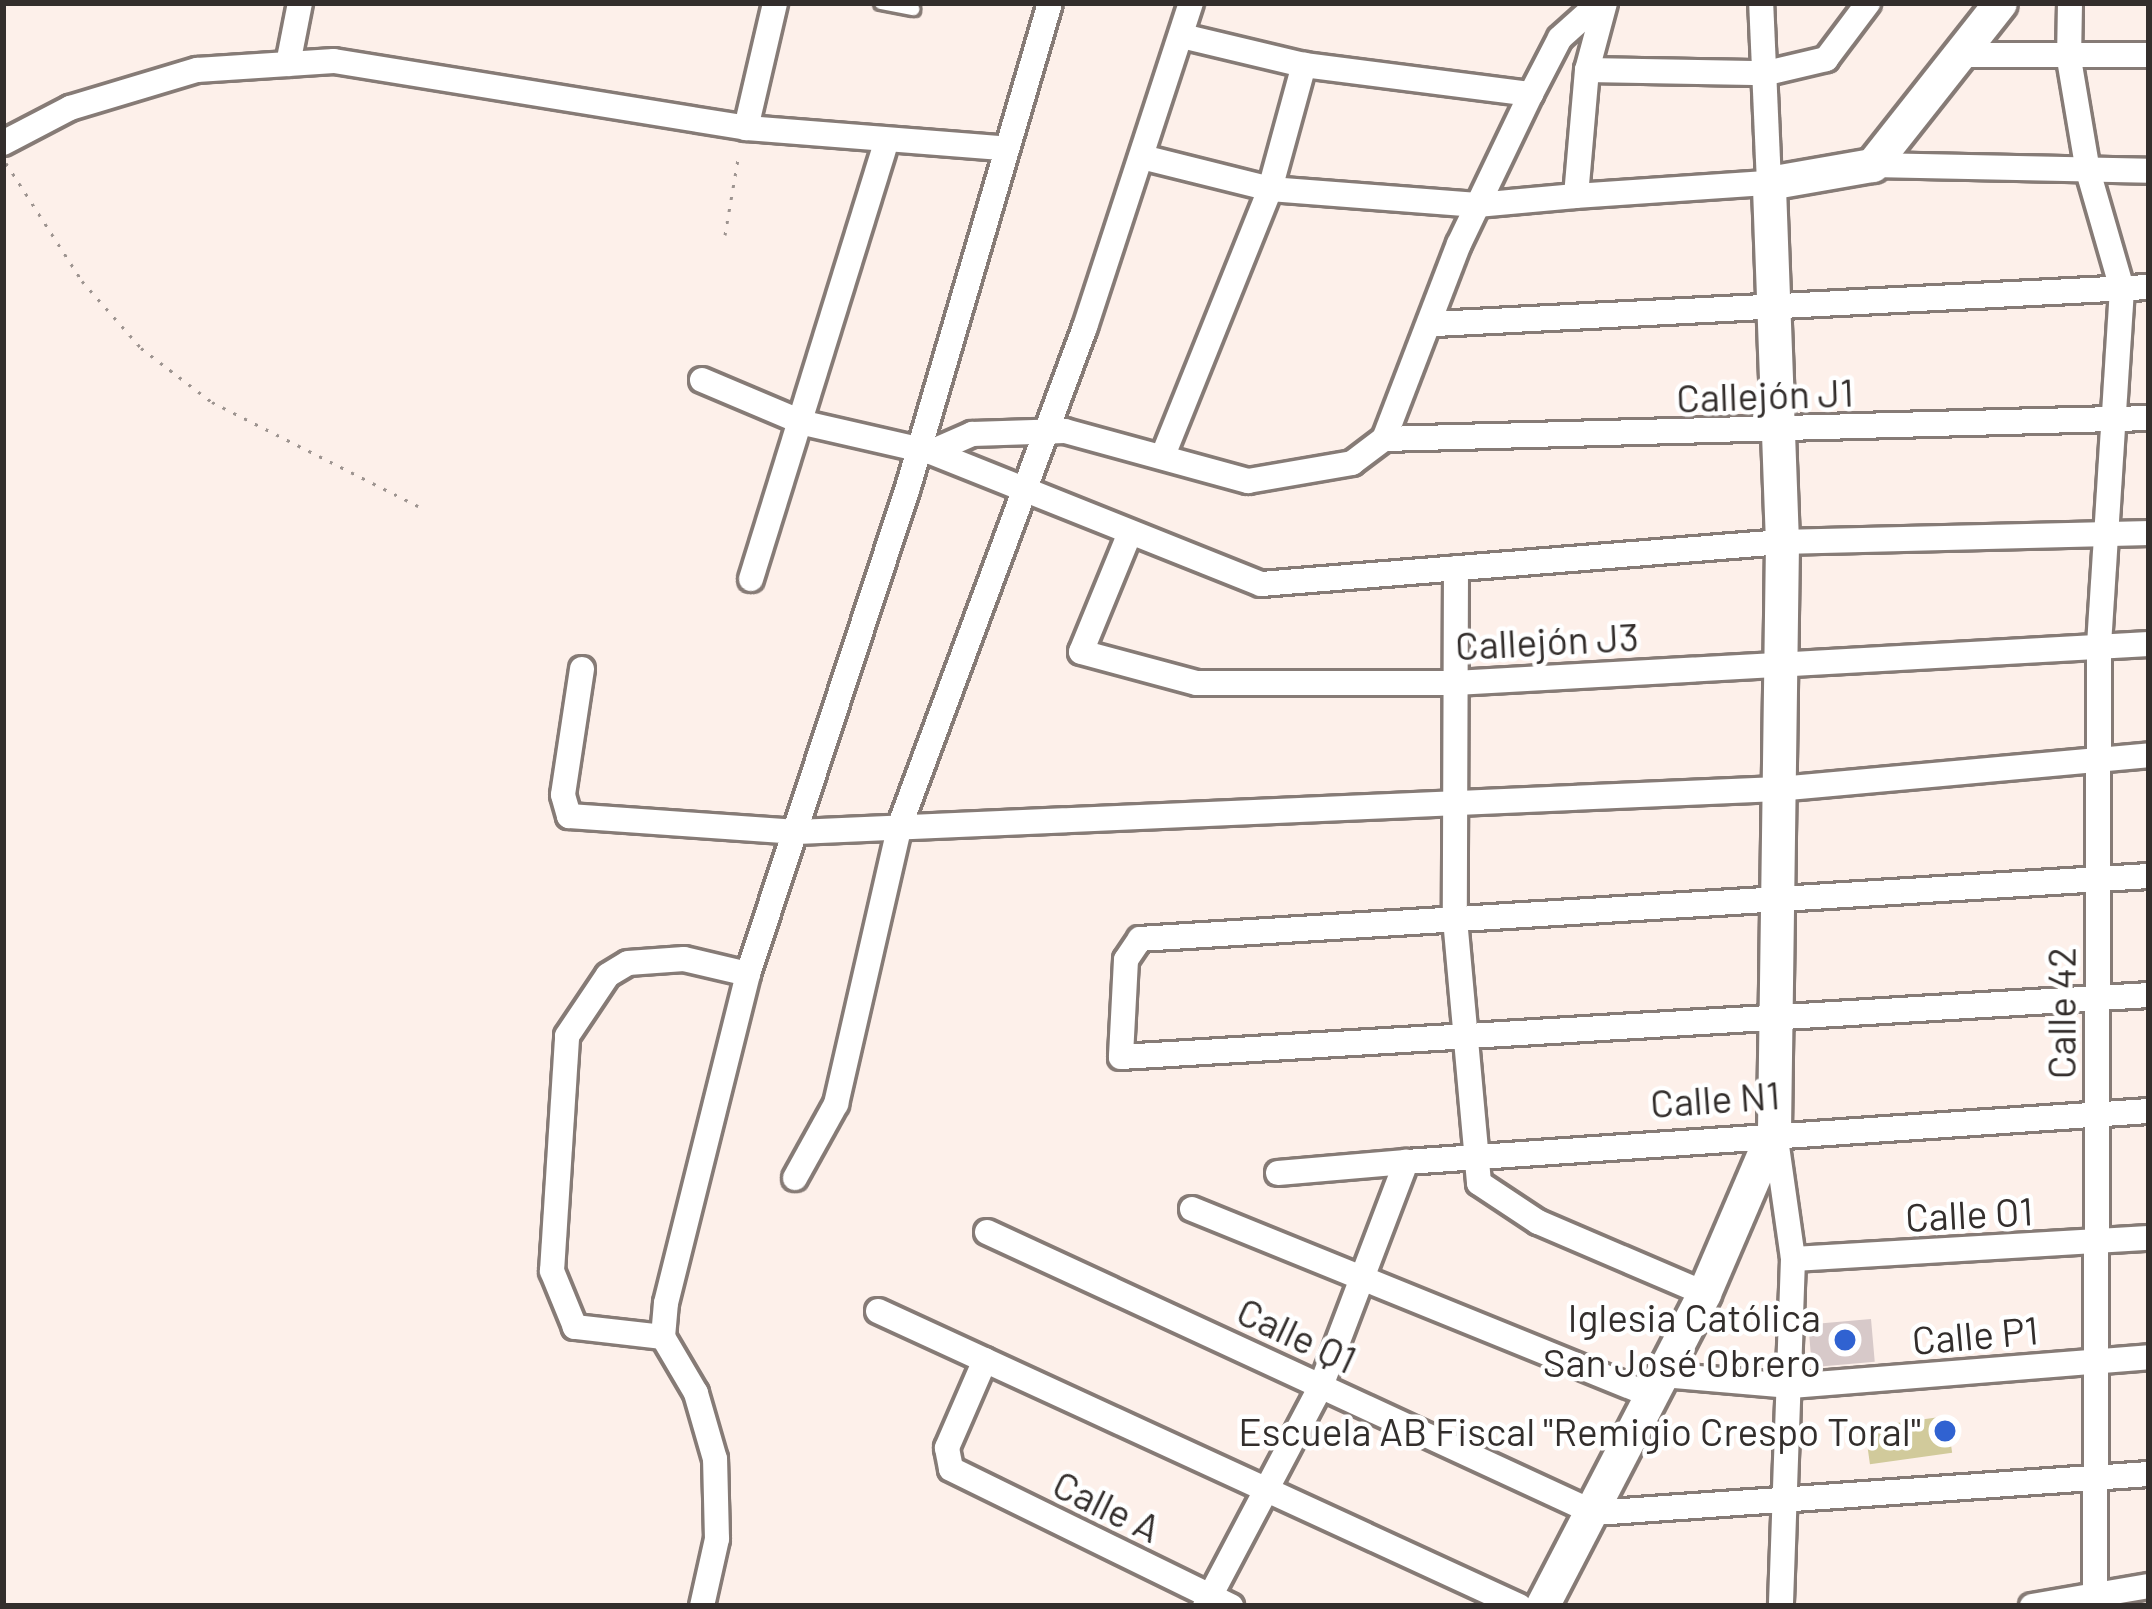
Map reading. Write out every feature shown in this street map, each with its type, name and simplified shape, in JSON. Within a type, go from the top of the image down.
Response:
[{"type":"street","points":[[288,64],[300,3]]},
{"type":"street","points":[[746,128],[775,3]]},
{"type":"street","points":[[703,1606],[717,1539],[715,1459],[696,1393],[663,1337],[748,974],[923,450],[1002,148],[1050,3]]},
{"type":"street","points":[[795,1178],[836,1104],[900,825],[1024,493],[1191,3]]},
{"type":"street","points":[[923,450],[972,434],[1043,431],[1164,453],[1248,481],[1293,480],[1352,463],[1384,440],[1436,324],[1477,205],[1560,38],[1602,3]]},
{"type":"street","points":[[1576,196],[1587,70],[1602,3]]},
{"type":"street","points":[[1761,3],[1782,542],[1776,665],[1780,1022],[1774,1130],[1793,1259],[1781,1606]]},
{"type":"street","points":[[1587,70],[1767,73],[1826,59],[1868,3]]},
{"type":"street","points":[[1872,165],[1964,55],[2000,3]]},
{"type":"street","name":"Calle 42","points":[[2070,3],[2068,59],[2088,171],[2122,289],[2099,646],[2095,1598]]},
{"type":"street","points":[[1182,36],[1304,65],[1531,94]]},
{"type":"street","points":[[1964,55],[2068,59],[2149,55]]},
{"type":"street","points":[[3,143],[70,108],[196,70],[288,64],[400,65],[746,128],[885,145],[1002,148]]},
{"type":"street","points":[[1164,453],[1270,188],[1304,65]]},
{"type":"street","points":[[751,579],[804,423],[885,145]]},
{"type":"street","points":[[1142,157],[1270,188],[1477,205],[1768,183],[1872,165],[2149,171]]},
{"type":"street","points":[[1436,324],[2149,287]]},
{"type":"street","points":[[702,380],[804,423],[923,450],[1262,584],[1782,542],[2108,538],[2149,533]]},
{"type":"street","name":"Callejón J1","points":[[1384,440],[2149,418]]},
{"type":"street","name":"Callejón J3","points":[[1129,535],[1080,641],[1092,660],[1197,683],[1456,683],[2149,644]]},
{"type":"street","points":[[1456,568],[1455,919],[1471,1155],[1479,1183],[1502,1204],[1704,1293]]},
{"type":"street","points":[[582,669],[562,795],[569,816],[796,832],[1778,789],[2149,755]]},
{"type":"street","points":[[2149,876],[1140,939],[1126,960],[1120,1057],[1780,1022],[2149,995]]},
{"type":"street","points":[[663,1337],[602,1335],[568,1321],[549,1220],[567,1036],[608,975],[628,964],[684,959],[748,974]]},
{"type":"street","name":"Calle N1","points":[[1278,1173],[1774,1130],[2149,1111]]},
{"type":"street","points":[[1542,1606],[1595,1513],[1704,1293],[1774,1130]]},
{"type":"street","points":[[1215,1603],[1264,1489],[1321,1386],[1406,1162]]},
{"type":"street","name":"Calle P1","points":[[1192,1209],[1658,1386],[1791,1386],[2149,1357]]},
{"type":"street","name":"Calle Q1","points":[[987,1232],[1595,1513],[2149,1474]]},
{"type":"street","name":"Calle O1","points":[[1793,1259],[2149,1238]]},
{"type":"street","points":[[878,1311],[1519,1606]]},
{"type":"street","name":"Calle A","points":[[985,1360],[946,1448],[951,1469],[1215,1603]]},
{"type":"street","points":[[2032,1606],[2149,1586]]},
{"type":"lane","points":[[881,3],[913,9]]},
{"type":"path","points":[[725,236],[722,211],[746,128]]},
{"type":"path","points":[[3,158],[82,281],[141,348],[212,402],[418,506]]},
{"type":"shaded area","points":[[1947,1416],[1952,1453],[1870,1464],[1865,1428]]},
{"type":"building","name":"Iglesia Católica San José Obrero","points":[[1871,1319],[1875,1362],[1812,1367],[1808,1324]]},
{"type":"place","name":"Iglesia Católica San José Obrero","points":[[1845,1340]]},
{"type":"place","name":"Escuela AB Fiscal \"Remigio Crespo Toral\"","points":[[1945,1431]]}]
